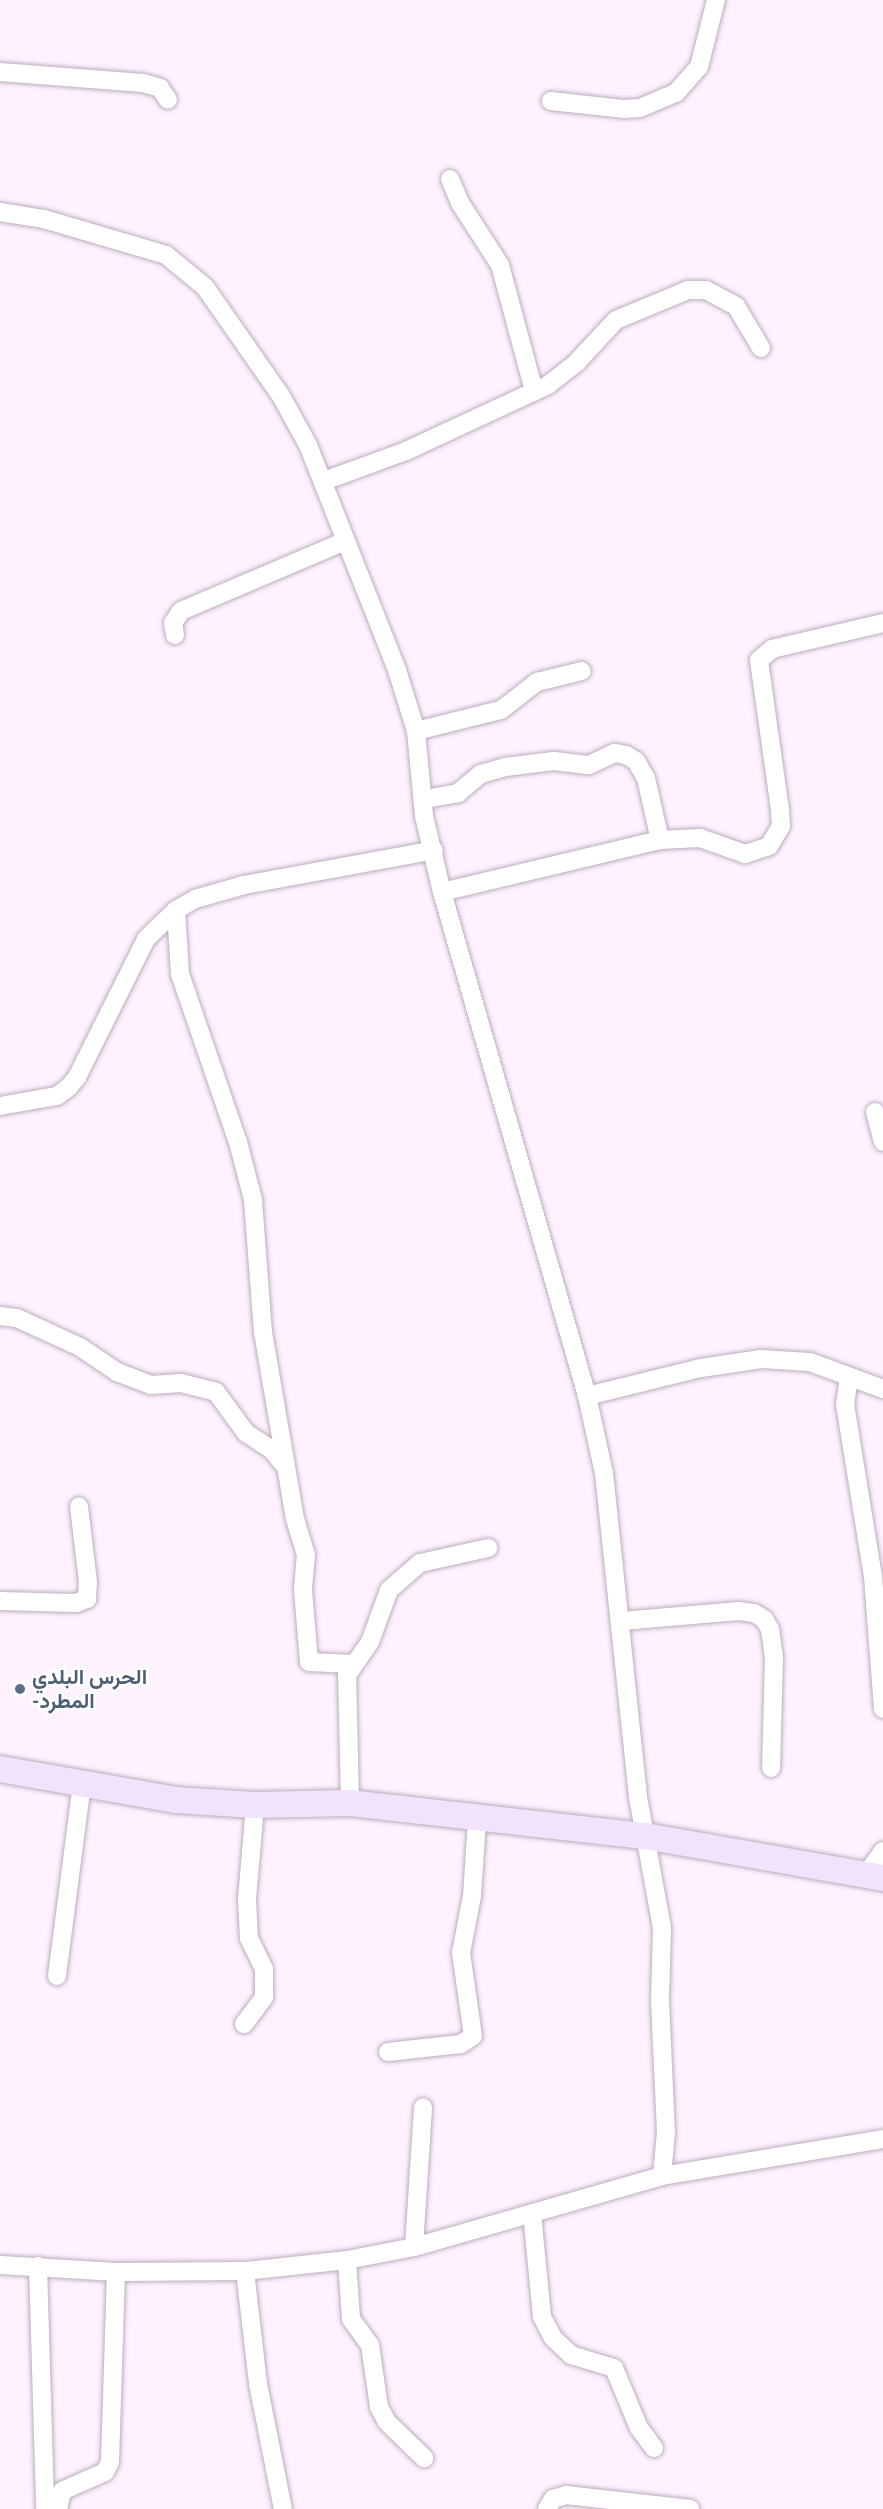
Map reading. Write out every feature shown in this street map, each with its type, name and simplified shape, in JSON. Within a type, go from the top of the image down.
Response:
[{"type":"street","points":[[550,101],[623,109],[640,108],[676,93],[699,67],[716,0]]},
{"type":"street","points":[[0,72],[143,83],[160,88],[168,100]]},
{"type":"street","points":[[450,179],[460,203],[500,265],[534,391]]},
{"type":"street","points":[[0,212],[44,219],[147,248],[181,264],[205,287],[281,396],[324,482],[416,731],[425,800],[424,816],[434,850],[442,892],[587,1396],[604,1473],[622,1621],[638,1797],[662,1928],[660,2011],[666,2132],[662,2176]]},
{"type":"street","points":[[324,482],[406,451],[534,391],[577,362],[615,320],[688,290],[706,290],[736,306],[761,348]]},
{"type":"street","points":[[175,635],[173,623],[181,611],[345,541]]},
{"type":"street","points":[[442,892],[660,840],[700,838],[745,854],[769,846],[780,826],[780,810],[759,660],[772,649],[883,623]]},
{"type":"street","points":[[416,731],[501,710],[537,682],[582,671]]},
{"type":"street","points":[[425,800],[458,793],[481,774],[504,767],[554,760],[590,765],[604,757],[627,755],[636,760],[646,778],[660,840]]},
{"type":"street","points":[[0,1106],[57,1096],[69,1087],[77,1077],[146,939],[176,910],[195,899],[244,885],[434,850]]},
{"type":"street","points":[[176,910],[180,974],[234,1131],[253,1200],[263,1332],[286,1467],[306,1554],[303,1590],[309,1662],[353,1664]]},
{"type":"street","points":[[875,1112],[883,1142]]},
{"type":"street","points":[[0,1316],[17,1318],[80,1347],[117,1372],[151,1385],[181,1383],[216,1392],[246,1433],[272,1450],[286,1467]]},
{"type":"street","points":[[587,1396],[701,1368],[761,1359],[810,1362],[883,1389]]},
{"type":"street","points":[[849,1377],[846,1412],[880,1608],[883,1709]]},
{"type":"street","points":[[0,1601],[76,1604],[87,1599],[88,1582],[79,1507]]},
{"type":"street","points":[[350,1803],[347,1676],[370,1642],[389,1590],[420,1563],[488,1548]]},
{"type":"street","points":[[622,1621],[739,1611],[754,1612],[764,1619],[770,1629],[774,1656],[771,1768]]},
{"type":"street","points":[[0,1768],[175,1800],[255,1805],[350,1803],[477,1820],[645,1836],[875,1875],[883,1851]]},
{"type":"street","points":[[57,1976],[82,1782]]},
{"type":"street","points":[[244,2024],[264,1997],[264,1969],[249,1938],[247,1873],[255,1805]]},
{"type":"street","points":[[388,2052],[461,2044],[473,2036],[461,1953],[472,1896],[477,1820]]},
{"type":"street","points":[[414,2247],[423,2107]]},
{"type":"street","points":[[0,2265],[116,2272],[245,2271],[347,2260],[414,2247],[662,2176],[883,2139]]},
{"type":"street","points":[[532,2213],[542,2317],[553,2338],[571,2355],[614,2368],[639,2428],[654,2448]]},
{"type":"street","points":[[347,2260],[351,2319],[370,2345],[379,2407],[387,2422],[424,2458]]},
{"type":"street","points":[[38,2266],[45,2509]]},
{"type":"street","points":[[245,2271],[258,2384],[283,2509]]},
{"type":"street","points":[[58,2509],[62,2492],[105,2472],[110,2462],[116,2272]]},
{"type":"street","points":[[548,2509],[553,2499],[566,2495],[690,2509]]},
{"type":"place","name":"الحرس البلدي -المطرد","points":[[20,1689]]}]
